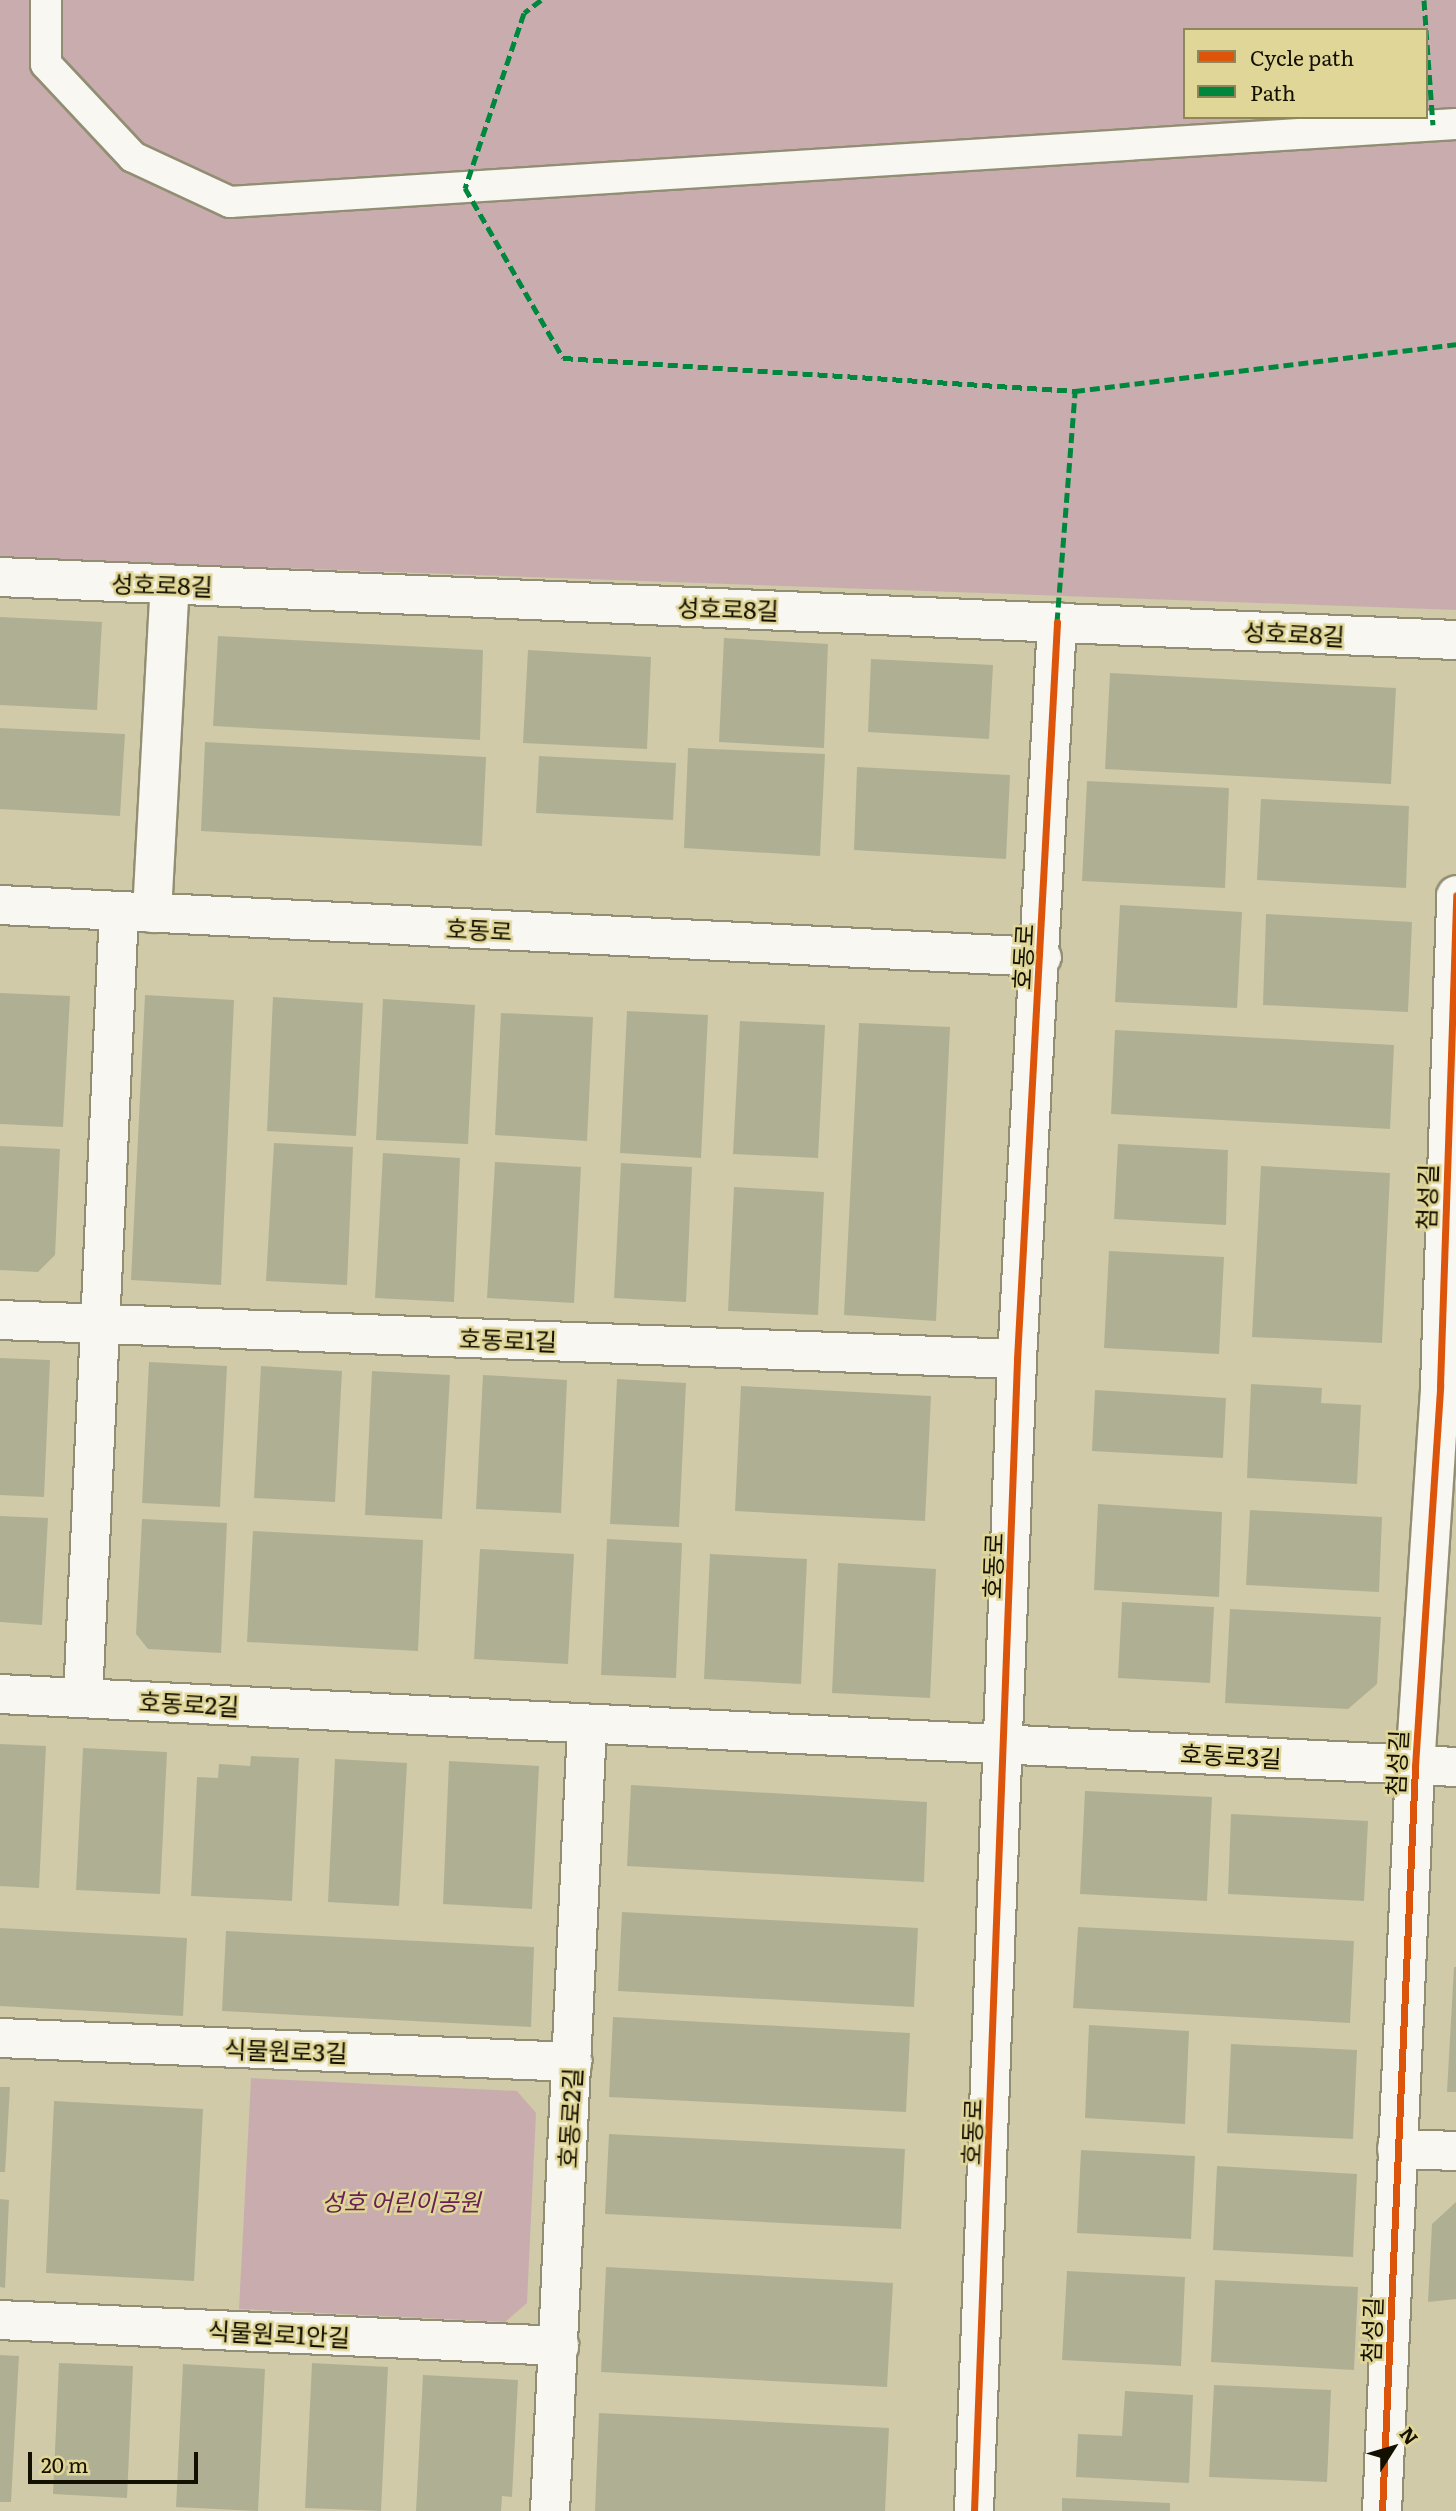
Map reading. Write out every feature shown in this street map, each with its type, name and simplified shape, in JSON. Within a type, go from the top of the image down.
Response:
[{"type":"street","name":"성호로8길","points":[[0,577],[1456,640]]},
{"type":"street","points":[[83,1698],[98,1323],[135,912],[170,584]]},
{"type":"street","name":"호동로","points":[[974,2511],[1006,1741],[1017,1359],[1042,957],[1057,622]]},
{"type":"street","name":"첨성길","points":[[1382,2511],[1415,1766],[1448,1387],[1456,895]]},
{"type":"street","name":"호동로","points":[[0,905],[1042,957]]},
{"type":"street","name":"호동로1길","points":[[0,1320],[1017,1359]]},
{"type":"street","name":"호동로2길","points":[[0,1694],[587,1725],[1006,1741]]},
{"type":"street","name":"호동로2길","points":[[550,2511],[587,1725]]},
{"type":"street","name":"호동로3길","points":[[1006,1741],[1456,1767]]},
{"type":"street","name":"식물원로3길","points":[[0,2038],[572,2062]]},
{"type":"street","points":[[1397,2149],[1456,2151]]},
{"type":"street","name":"식물원로1안길","points":[[0,2320],[559,2346]]},
{"type":"lane","points":[[46,0],[46,64],[133,157],[230,202],[1456,124]]},
{"type":"green space","points":[[0,0],[1456,0],[1456,610],[0,558]]},
{"type":"green space","name":"성호 어린이공원","points":[[251,2078],[517,2091],[536,2113],[527,2303],[505,2322],[239,2309]]},
{"type":"building","points":[[0,617],[102,622],[97,710],[0,705]]},
{"type":"building","points":[[218,636],[483,650],[480,740],[213,726]]},
{"type":"building","points":[[724,638],[828,644],[824,748],[719,742]]},
{"type":"building","points":[[528,650],[651,657],[647,749],[523,743]]},
{"type":"building","points":[[871,659],[993,665],[989,739],[868,732]]},
{"type":"building","points":[[1110,673],[1396,688],[1391,784],[1105,769]]},
{"type":"building","points":[[0,728],[125,734],[120,816],[0,809]]},
{"type":"building","points":[[205,742],[486,757],[482,846],[201,831]]},
{"type":"building","points":[[688,748],[825,754],[820,856],[684,848]]},
{"type":"building","points":[[539,756],[676,763],[673,820],[536,813]]},
{"type":"building","points":[[857,767],[1010,775],[1006,859],[854,850]]},
{"type":"building","points":[[1087,781],[1229,788],[1225,888],[1082,881]]},
{"type":"building","points":[[1261,799],[1409,806],[1406,888],[1257,880]]},
{"type":"building","points":[[1120,905],[1242,912],[1237,1008],[1115,1002]]},
{"type":"building","points":[[1266,914],[1412,922],[1408,1012],[1263,1005]]},
{"type":"building","points":[[0,993],[70,996],[63,1127],[0,1124]]},
{"type":"building","points":[[145,995],[234,1000],[221,1285],[131,1280]]},
{"type":"building","points":[[273,997],[363,1003],[356,1136],[267,1131]]},
{"type":"building","points":[[383,999],[475,1005],[468,1144],[376,1140]]},
{"type":"building","points":[[627,1011],[708,1015],[701,1158],[620,1153]]},
{"type":"building","points":[[501,1013],[593,1017],[587,1141],[495,1135]]},
{"type":"building","points":[[740,1021],[825,1025],[818,1158],[733,1154]]},
{"type":"building","points":[[859,1023],[950,1027],[936,1321],[844,1315]]},
{"type":"building","points":[[1115,1030],[1394,1045],[1390,1129],[1111,1114]]},
{"type":"building","points":[[274,1143],[353,1147],[347,1285],[266,1281]]},
{"type":"building","points":[[1118,1144],[1228,1150],[1226,1225],[1114,1219]]},
{"type":"building","points":[[0,1146],[60,1149],[55,1255],[38,1272],[0,1270]]},
{"type":"building","points":[[383,1153],[460,1158],[454,1302],[375,1298]]},
{"type":"building","points":[[495,1162],[581,1167],[574,1303],[487,1298]]},
{"type":"building","points":[[621,1163],[692,1167],[686,1302],[614,1298]]},
{"type":"building","points":[[1261,1166],[1390,1173],[1382,1343],[1252,1337]]},
{"type":"building","points":[[734,1187],[824,1192],[818,1315],[728,1311]]},
{"type":"building","points":[[1109,1251],[1224,1257],[1219,1354],[1104,1348]]},
{"type":"building","points":[[0,1358],[50,1360],[44,1497],[0,1495]]},
{"type":"building","points":[[149,1362],[227,1366],[220,1507],[142,1503]]},
{"type":"building","points":[[261,1366],[342,1371],[335,1502],[254,1498]]},
{"type":"building","points":[[372,1371],[450,1375],[442,1519],[365,1515]]},
{"type":"building","points":[[483,1375],[567,1380],[561,1513],[476,1509]]},
{"type":"building","points":[[617,1379],[686,1383],[679,1527],[610,1524]]},
{"type":"building","points":[[1251,1384],[1322,1388],[1321,1403],[1361,1405],[1357,1484],[1247,1478]]},
{"type":"building","points":[[741,1386],[931,1396],[925,1521],[735,1511]]},
{"type":"building","points":[[1095,1390],[1226,1398],[1223,1458],[1092,1451]]},
{"type":"building","points":[[1098,1504],[1222,1512],[1219,1597],[1094,1590]]},
{"type":"building","points":[[1250,1510],[1382,1517],[1379,1592],[1246,1585]]},
{"type":"building","points":[[0,1516],[48,1518],[42,1625],[0,1622]]},
{"type":"building","points":[[142,1519],[227,1523],[221,1653],[148,1649],[136,1634]]},
{"type":"building","points":[[253,1531],[423,1540],[418,1651],[247,1642]]},
{"type":"building","points":[[607,1539],[682,1543],[676,1678],[601,1675]]},
{"type":"building","points":[[480,1549],[574,1554],[568,1664],[474,1659]]},
{"type":"building","points":[[710,1554],[807,1559],[801,1684],[704,1679]]},
{"type":"building","points":[[838,1563],[936,1569],[930,1698],[832,1693]]},
{"type":"building","points":[[1122,1602],[1214,1607],[1210,1683],[1118,1678]]},
{"type":"building","points":[[1230,1609],[1381,1617],[1377,1684],[1348,1709],[1225,1703]]},
{"type":"building","points":[[0,1744],[46,1746],[39,1888],[0,1886]]},
{"type":"building","points":[[83,1748],[167,1752],[160,1894],[76,1890]]},
{"type":"building","points":[[251,1756],[299,1758],[292,1901],[191,1896],[197,1777],[218,1778],[219,1764],[250,1766]]},
{"type":"building","points":[[335,1759],[407,1763],[399,1906],[328,1902]]},
{"type":"building","points":[[449,1761],[539,1766],[532,1909],[443,1904]]},
{"type":"building","points":[[631,1785],[927,1802],[924,1882],[627,1866]]},
{"type":"building","points":[[1085,1791],[1212,1797],[1207,1901],[1080,1894]]},
{"type":"building","points":[[1231,1814],[1368,1821],[1364,1901],[1228,1894]]},
{"type":"building","points":[[622,1912],[918,1928],[914,2007],[618,1991]]},
{"type":"building","points":[[1078,1927],[1354,1941],[1350,2023],[1073,2008]]},
{"type":"building","points":[[0,1928],[187,1938],[183,2016],[0,2006]]},
{"type":"building","points":[[226,1931],[534,1947],[531,2027],[222,2011]]},
{"type":"building","points":[[1454,1967],[1456,2092],[1447,2092]]},
{"type":"building","points":[[613,2017],[910,2033],[906,2112],[609,2097]]},
{"type":"building","points":[[1089,2025],[1189,2031],[1185,2124],[1085,2118]]},
{"type":"building","points":[[1231,2044],[1357,2050],[1353,2139],[1227,2133]]},
{"type":"building","points":[[0,2087],[10,2087],[5,2172],[0,2172]]},
{"type":"building","points":[[54,2101],[203,2109],[194,2281],[46,2273]]},
{"type":"building","points":[[609,2134],[905,2149],[901,2229],[605,2214]]},
{"type":"building","points":[[1081,2150],[1195,2156],[1191,2239],[1077,2233]]},
{"type":"building","points":[[1217,2166],[1357,2174],[1353,2257],[1213,2250]]},
{"type":"building","points":[[0,2199],[9,2200],[5,2288],[0,2287]]},
{"type":"building","points":[[1456,2202],[1456,2299],[1428,2302],[1432,2224]]},
{"type":"building","points":[[606,2267],[893,2283],[887,2387],[601,2372]]},
{"type":"building","points":[[1067,2271],[1185,2277],[1181,2366],[1062,2360]]},
{"type":"building","points":[[1215,2280],[1358,2287],[1354,2370],[1211,2362]]},
{"type":"building","points":[[0,2355],[19,2356],[11,2502],[0,2502]]},
{"type":"building","points":[[59,2363],[133,2366],[127,2498],[53,2494]]},
{"type":"building","points":[[312,2363],[388,2367],[381,2511],[305,2508]]},
{"type":"building","points":[[183,2364],[265,2369],[258,2511],[176,2507]]},
{"type":"building","points":[[423,2375],[518,2380],[512,2497],[502,2496],[501,2511],[416,2511]]},
{"type":"building","points":[[1214,2385],[1331,2390],[1327,2482],[1209,2477]]},
{"type":"building","points":[[1125,2391],[1193,2395],[1189,2483],[1076,2477],[1078,2434],[1122,2436]]},
{"type":"building","points":[[599,2413],[889,2428],[885,2511],[595,2511]]},
{"type":"building","points":[[1062,2498],[1170,2503],[1170,2511],[1062,2511]]},
{"type":"marked path","points":[[541,0],[524,13],[465,188],[563,358],[1075,391]]},
{"type":"marked path","points":[[1424,0],[1426,28]]},
{"type":"marked path","points":[[1428,57],[1433,125]]},
{"type":"marked path","points":[[1057,622],[1075,391],[1456,344]]},
{"type":"cycle path","points":[[974,2511],[1017,1359],[1057,622]]},
{"type":"cycle path","points":[[1382,2511],[1415,1766],[1440,1386],[1456,895]]}]
